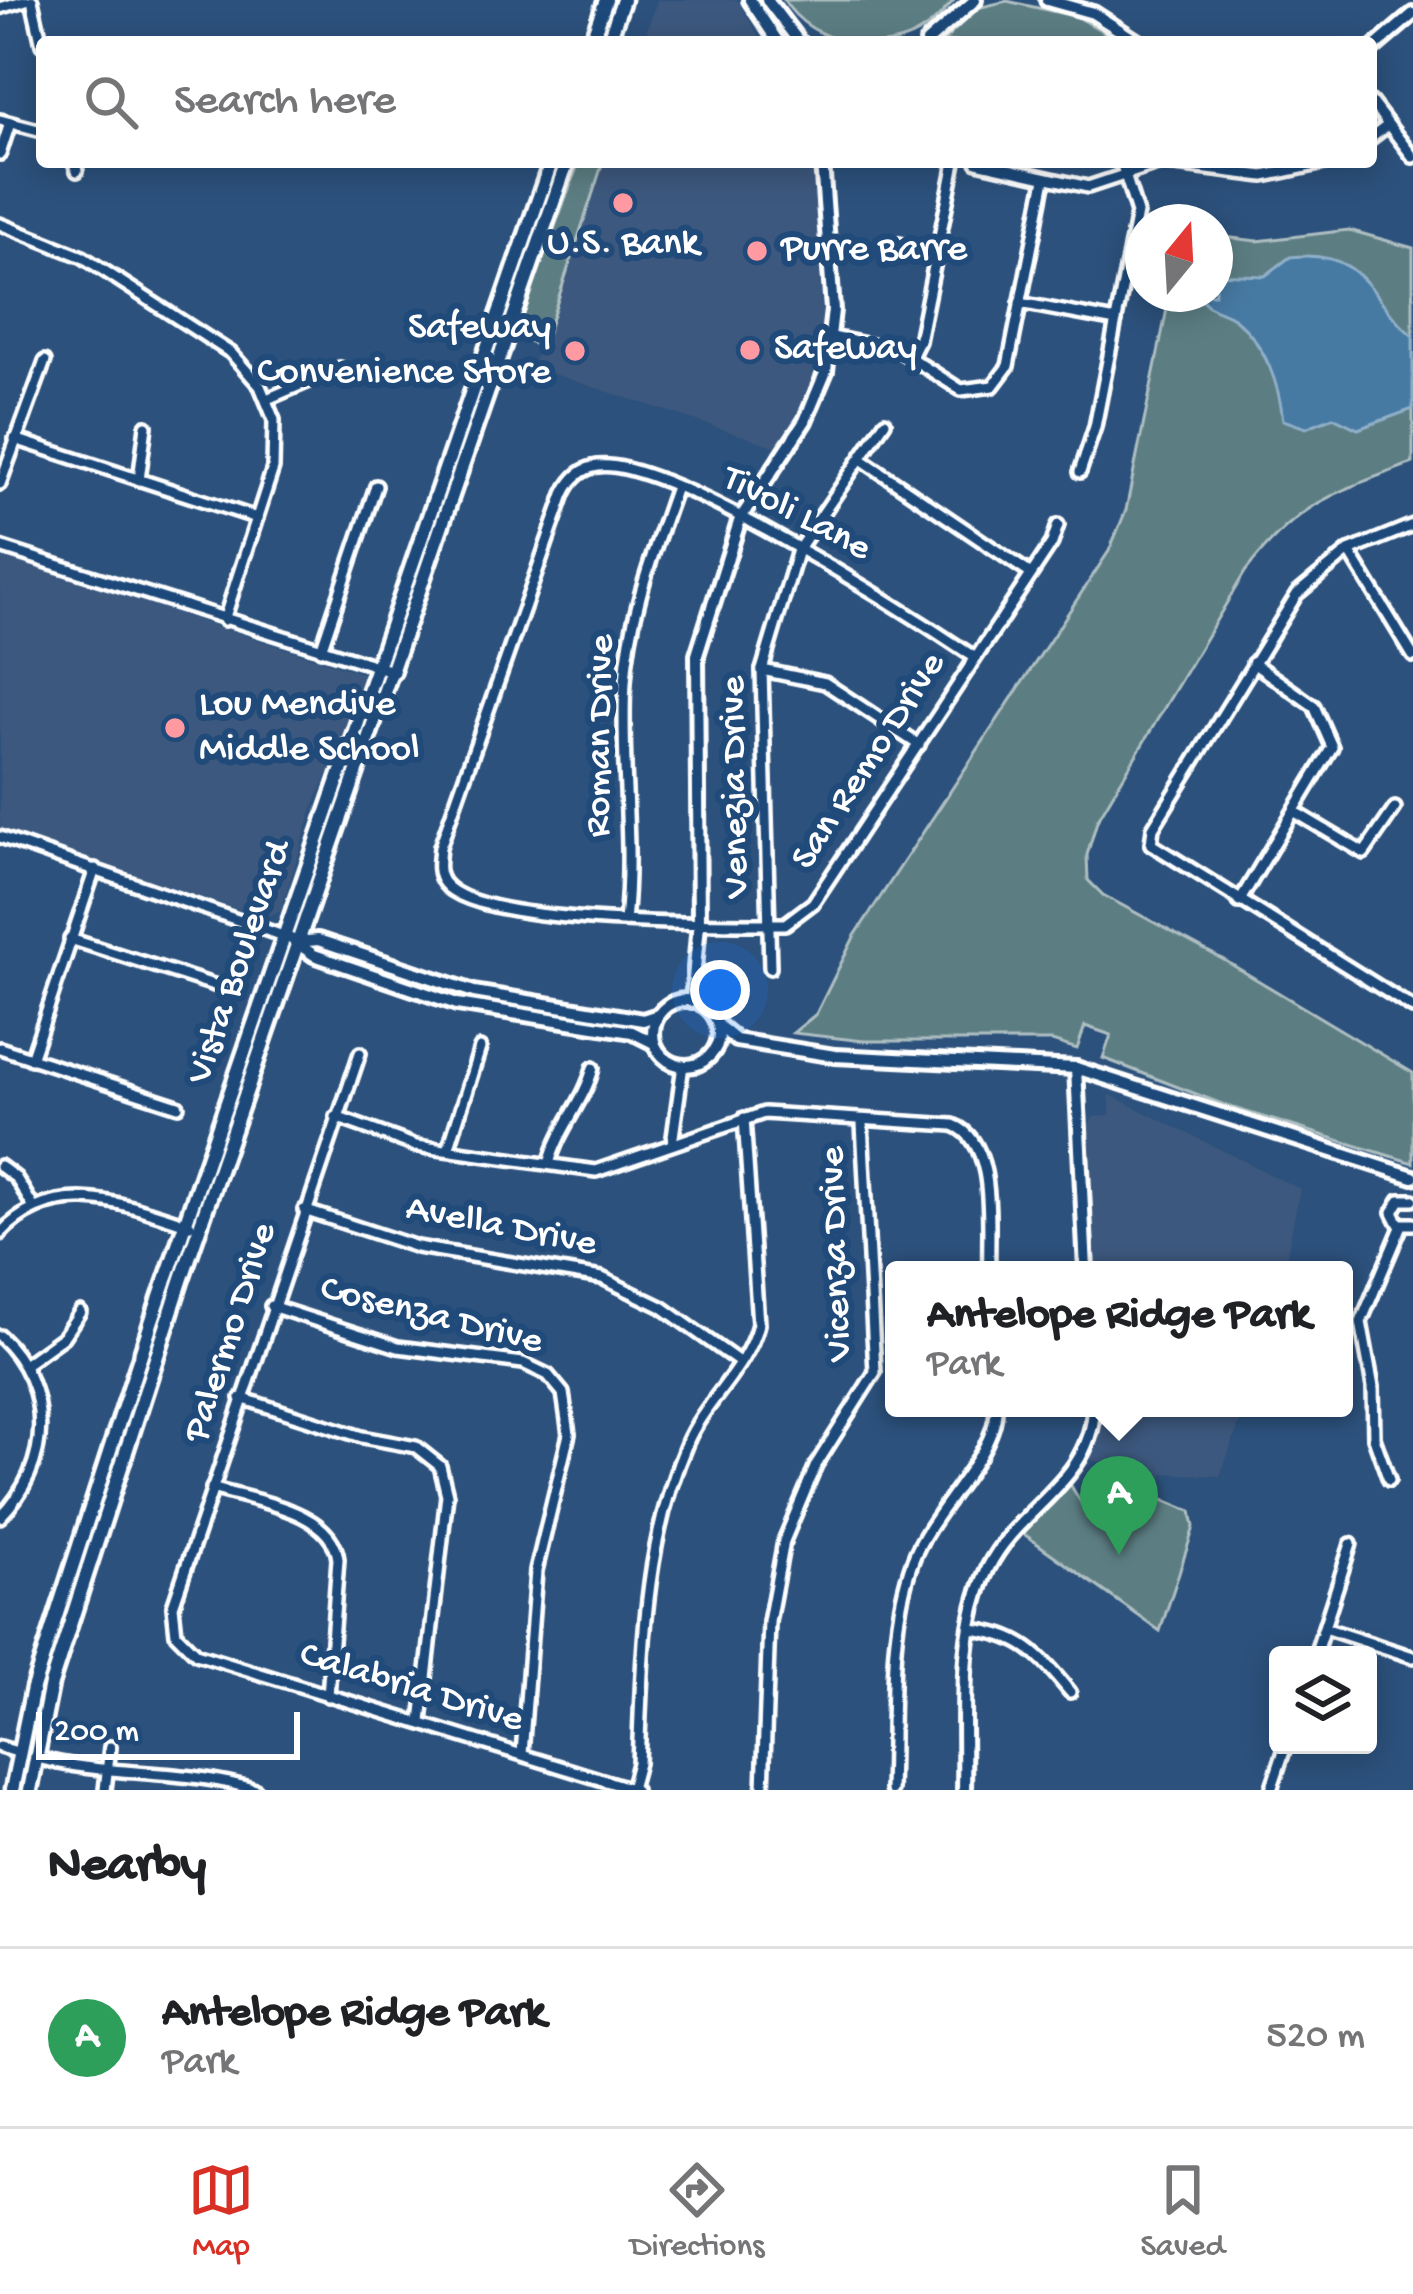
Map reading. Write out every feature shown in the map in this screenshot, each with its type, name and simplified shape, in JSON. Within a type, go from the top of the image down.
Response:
[{"type":"main road","points":[[593,36],[606,0]]},
{"type":"main road","points":[[610,36],[622,0]]},
{"type":"main road","name":"Vista Boulevard","points":[[27,1790],[51,1684],[283,936],[380,668],[549,168]]},
{"type":"main road","name":"Vista Boulevard","points":[[13,1790],[16,1752],[33,1688],[191,1226],[395,672],[566,168]]},
{"type":"main road","points":[[33,1688],[28,1749],[34,1757]]},
{"type":"main road","points":[[16,1752],[23,1762],[27,1790]]},
{"type":"street","points":[[0,8],[29,0],[40,36]]},
{"type":"street","points":[[750,0],[774,36]]},
{"type":"street","points":[[767,0],[794,36]]},
{"type":"street","points":[[957,16],[963,0]]},
{"type":"street","points":[[934,36],[975,0]]},
{"type":"street","points":[[1047,0],[1094,13],[1129,36]]},
{"type":"street","points":[[1377,45],[1413,14]]},
{"type":"street","points":[[1377,110],[1413,157]]},
{"type":"street","points":[[0,154],[5,122],[36,130]]},
{"type":"street","points":[[1377,133],[1388,125]]},
{"type":"street","points":[[692,1001],[699,924],[697,655],[740,519],[810,411],[832,337],[823,168]]},
{"type":"street","points":[[911,357],[954,168]]},
{"type":"street","points":[[1001,168],[1092,187],[1146,168]]},
{"type":"street","points":[[1079,472],[1091,441],[1137,213],[1123,168]]},
{"type":"street","points":[[1200,168],[1264,176],[1301,168]]},
{"type":"street","points":[[832,337],[872,341],[911,357],[961,390],[993,393],[1008,366],[1045,179]]},
{"type":"street","points":[[0,224],[72,250],[213,341],[242,362],[267,399],[276,452],[224,620]]},
{"type":"street","points":[[899,244],[937,253]]},
{"type":"street","points":[[1020,303],[1116,321]]},
{"type":"street","points":[[0,484],[45,361]]},
{"type":"street","points":[[267,399],[340,368]]},
{"type":"street","name":"Venezia Drive","points":[[770,968],[762,670],[798,550],[884,422]]},
{"type":"street","points":[[139,480],[146,426]]},
{"type":"street","points":[[15,439],[257,518]]},
{"type":"street","points":[[861,459],[1031,574]]},
{"type":"street","name":"Tivoli Lane","points":[[444,883],[438,869],[440,847],[564,494],[576,476],[610,466],[676,487],[882,595],[974,657]]},
{"type":"street","points":[[322,650],[376,486]]},
{"type":"street","name":"Roman Drive","points":[[625,921],[630,874],[628,652],[638,600],[676,487]]},
{"type":"street","name":"San Remo Drive","points":[[444,883],[478,903],[625,921],[769,924],[797,920],[813,904],[919,745],[1058,525]]},
{"type":"street","points":[[1413,525],[1349,550],[1297,594],[1146,846],[1413,1008]]},
{"type":"street","points":[[0,547],[395,672]]},
{"type":"street","points":[[1349,550],[1413,656]]},
{"type":"street","points":[[1239,902],[1335,739],[1306,698],[1253,663]]},
{"type":"street","points":[[762,670],[825,683],[919,745]]},
{"type":"street","points":[[1294,812],[1370,855],[1396,808]]},
{"type":"street","points":[[0,837],[283,936],[314,955],[457,1004],[632,1032],[683,1065],[700,1062],[714,1049],[736,1040],[850,1057],[1076,1068],[1413,1177]]},
{"type":"street","points":[[32,1059],[95,869]]},
{"type":"street","points":[[70,939],[220,987]]},
{"type":"street","points":[[298,942],[319,940],[474,992],[643,1020],[677,1001],[692,1001],[707,1007],[736,1040]]},
{"type":"street","points":[[654,1043],[658,1015]]},
{"type":"street","points":[[714,1049],[719,1026]]},
{"type":"street","points":[[0,1048],[178,1106]]},
{"type":"street","points":[[448,1150],[480,1048]]},
{"type":"street","name":"Palermo Drive","points":[[176,1634],[173,1606],[271,1306],[361,1053]]},
{"type":"street","points":[[672,1144],[683,1065]]},
{"type":"street","points":[[549,1164],[565,1117],[589,1083],[592,1068]]},
{"type":"street","points":[[1076,1068],[1087,1261]]},
{"type":"street","points":[[336,1117],[416,1145],[596,1171],[744,1118],[784,1113],[862,1123],[943,1123],[969,1133],[980,1149],[988,1261]]},
{"type":"street","points":[[633,1789],[644,1625],[658,1526],[688,1439],[752,1342],[759,1312],[744,1118]]},
{"type":"street","name":"Vicenza Drive","points":[[763,1790],[769,1622],[784,1541],[816,1466],[875,1372],[862,1123]]},
{"type":"street","points":[[0,1166],[16,1178],[34,1208]]},
{"type":"street","points":[[0,1234],[34,1208],[66,1198],[94,1197],[191,1226]]},
{"type":"street","points":[[1389,1480],[1374,1438],[1374,1393],[1361,1322],[1407,1224],[1393,1209],[1412,1197]]},
{"type":"street","name":"Avella Drive","points":[[304,1210],[418,1247],[602,1277],[662,1307],[739,1362]]},
{"type":"street","name":"Cosenza Drive","points":[[271,1306],[398,1347],[523,1363],[548,1375],[563,1393],[569,1434],[536,1571],[522,1754]]},
{"type":"street","points":[[24,1365],[63,1337],[80,1312]]},
{"type":"street","points":[[0,1336],[24,1365],[37,1396],[40,1445],[23,1490],[0,1517]]},
{"type":"street","points":[[242,1398],[362,1437],[416,1447],[440,1466],[447,1495],[421,1722]]},
{"type":"street","points":[[891,1790],[903,1592],[925,1531],[990,1442],[994,1417]]},
{"type":"street","points":[[964,1790],[970,1629],[994,1558],[1075,1469],[1090,1438],[1093,1417]]},
{"type":"street","points":[[212,1488],[314,1522],[334,1541],[338,1559],[328,1696]]},
{"type":"street","points":[[1318,1646],[1352,1544]]},
{"type":"street","points":[[1324,1628],[1413,1657]]},
{"type":"street","points":[[970,1629],[1030,1645],[1070,1692]]},
{"type":"street","name":"Calabria Drive","points":[[176,1634],[196,1654],[633,1789]]},
{"type":"street","points":[[0,1747],[16,1752]]},
{"type":"street","points":[[106,1790],[110,1747]]},
{"type":"street","points":[[1271,1790],[1283,1754]]},
{"type":"street","points":[[34,1757],[108,1770],[215,1777],[256,1790]]},
{"type":"street","points":[[213,1790],[215,1777]]},
{"type":"shaded area","points":[[657,0],[737,0],[758,36],[645,36]]},
{"type":"shaded area","points":[[601,168],[813,168],[823,335],[806,399],[777,447],[532,367]]},
{"type":"shaded area","points":[[1316,256],[1336,260],[1364,280],[1413,336],[1413,409],[1358,429],[1333,417],[1306,428],[1283,420],[1263,353],[1236,320],[1221,312],[1233,312],[1233,275],[1265,276],[1290,257]]},
{"type":"shaded area","name":"Lou Mendive Middle School","points":[[0,556],[367,675],[368,685],[314,805],[280,912],[261,917],[0,828]]},
{"type":"shaded area","points":[[1110,1095],[1300,1189],[1286,1261],[1093,1261],[1086,1127],[1094,1117],[1110,1115]]},
{"type":"shaded area","points":[[1101,1417],[1242,1417],[1220,1476],[1164,1473],[1161,1480],[1090,1459]]},
{"type":"green space","points":[[784,0],[954,0],[912,36],[828,36],[796,15]]},
{"type":"green space","points":[[1007,1],[1078,17],[1111,36],[949,36],[977,8]]},
{"type":"green space","points":[[577,168],[601,168],[544,342],[535,345],[516,332]]},
{"type":"green space","points":[[1349,230],[1413,248],[1413,463],[1300,515],[1245,572],[1097,821],[1087,855],[1088,880],[1103,895],[1224,960],[1413,1073],[1413,1163],[1227,1106],[1103,1058],[1111,1035],[1085,1026],[1077,1049],[1052,1041],[864,1041],[793,1033],[816,1014],[854,937],[1109,551],[1126,510],[1166,312],[1233,312],[1233,238],[1257,241]]},
{"type":"green space","points":[[1070,1484],[1083,1506],[1098,1511],[1119,1507],[1128,1486],[1191,1511],[1194,1527],[1160,1631],[1021,1532]]},
{"type":"place","name":"U.S. Bank","points":[[623,203]]},
{"type":"place","name":"Purre Barre","points":[[757,251]]},
{"type":"place","name":"Safeway","points":[[750,350]]},
{"type":"place","name":"Safeway Convenience Store","points":[[575,351]]},
{"type":"place","name":"Lou Mendive Middle School","points":[[175,728]]},
{"type":"place","name":"Antelope Ridge Park","points":[[1119,1555]]}]
